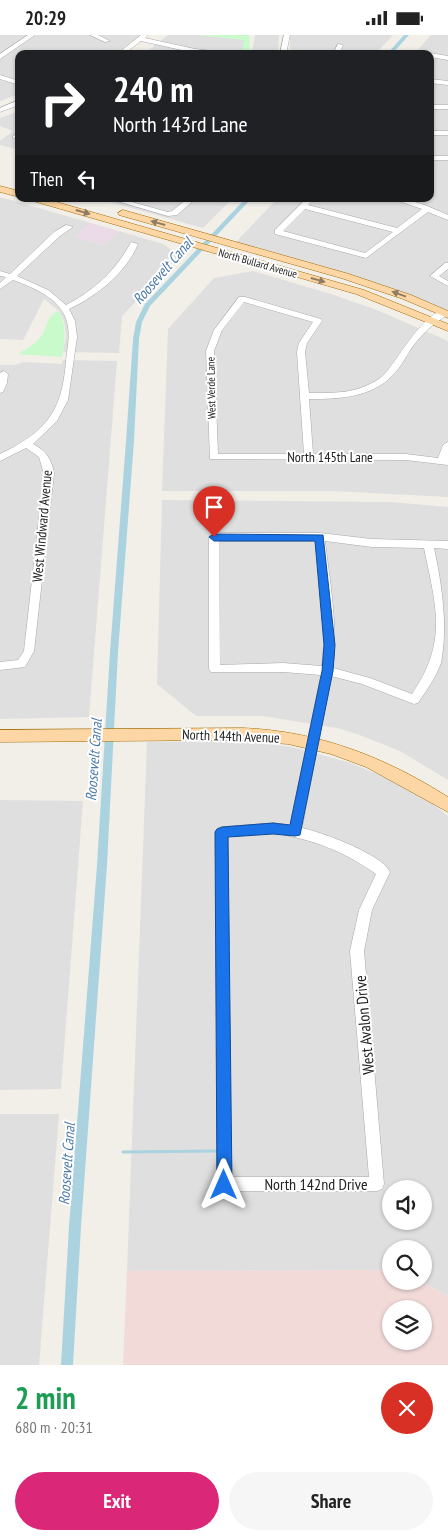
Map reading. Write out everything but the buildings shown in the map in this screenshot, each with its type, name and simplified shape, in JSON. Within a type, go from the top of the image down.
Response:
[{"type":"main road","points":[[0,178],[15,182]]},
{"type":"main road","points":[[0,189],[15,193]]},
{"type":"main road","name":"North Bullard Avenue","points":[[46,202],[360,292],[448,328]]},
{"type":"main road","name":"North Bullard Avenue","points":[[83,202],[358,280],[446,314]]},
{"type":"main road","name":"North 144th Avenue","points":[[0,736],[246,734],[288,738],[312,743],[366,760],[402,776],[448,805]]},
{"type":"street","points":[[5,56],[32,35]]},
{"type":"street","points":[[93,35],[107,41]]},
{"type":"street","points":[[126,50],[154,35]]},
{"type":"street","points":[[284,50],[287,35]]},
{"type":"street","points":[[134,50],[144,39]]},
{"type":"street","points":[[144,39],[192,50]]},
{"type":"street","points":[[338,50],[340,45]]},
{"type":"street","points":[[434,56],[448,58]]},
{"type":"street","points":[[0,77],[15,82]]},
{"type":"street","points":[[434,81],[448,83]]},
{"type":"street","points":[[0,104],[15,98]]},
{"type":"street","points":[[0,110],[15,104]]},
{"type":"street","points":[[434,107],[448,107]]},
{"type":"street","points":[[434,133],[448,133]]},
{"type":"street","points":[[434,157],[448,158]]},
{"type":"street","points":[[125,202],[168,214],[174,213],[187,202]]},
{"type":"street","points":[[307,202],[278,232],[366,255],[428,208]]},
{"type":"street","points":[[407,202],[428,208],[448,218]]},
{"type":"street","points":[[303,206],[399,231]]},
{"type":"street","points":[[0,287],[57,234],[69,227]]},
{"type":"street","points":[[64,308],[77,303],[96,290],[132,253],[134,244]]},
{"type":"street","points":[[448,265],[434,274],[436,278],[448,284]]},
{"type":"street","points":[[0,273],[38,287],[64,308],[71,319],[74,333],[64,400],[58,414],[45,430],[26,444],[0,458]]},
{"type":"street","name":"West Verde Lane","points":[[212,457],[210,351],[212,341],[218,329],[242,299],[318,321],[303,343],[301,352],[303,396]]},
{"type":"street","points":[[309,457],[303,396],[342,396],[374,386],[390,373],[416,337],[433,321],[446,314]]},
{"type":"street","points":[[0,390],[4,373]]},
{"type":"street","name":"West Windward Avenue","points":[[0,666],[20,664],[29,651],[49,474],[47,461],[42,454],[26,444]]},
{"type":"street","points":[[445,461],[448,445]]},
{"type":"street","name":"North 145th Lane","points":[[212,457],[406,457],[445,461]]},
{"type":"street","points":[[428,545],[443,622],[442,640],[438,658],[414,700],[372,683],[327,671],[301,668],[215,669],[214,537],[320,537],[372,543],[448,545]]},
{"type":"street","points":[[295,831],[327,671],[330,645],[320,537]]},
{"type":"street","name":"North 142nd Drive","points":[[295,831],[273,828],[222,832],[224,1185],[377,1184]]},
{"type":"street","name":"West Avalon Drive","points":[[295,831],[332,842],[353,851],[384,872],[370,894],[360,921],[357,951],[377,1184]]},
{"type":"shaded area","points":[[0,35],[140,35],[119,50],[15,50],[15,79],[0,75]]},
{"type":"shaded area","points":[[168,35],[199,35],[245,40],[243,50],[149,50]]},
{"type":"shaded area","points":[[255,35],[279,35],[278,50],[252,50]]},
{"type":"shaded area","points":[[290,35],[393,35],[379,50],[290,50]]},
{"type":"shaded area","points":[[431,35],[448,35],[448,312],[235,243],[274,202],[434,202],[434,50],[418,50]]},
{"type":"shaded area","points":[[0,80],[15,83],[15,95],[0,101]]},
{"type":"shaded area","points":[[15,112],[15,149],[0,145],[0,141],[13,131],[0,126],[0,118]]},
{"type":"shaded area","points":[[0,197],[91,223],[76,236],[103,245],[119,231],[163,244],[180,255],[122,316],[119,353],[63,352],[66,336],[64,321],[59,311],[44,299],[23,340],[0,339]]},
{"type":"shaded area","points":[[110,202],[229,202],[203,228]]},
{"type":"shaded area","points":[[91,223],[119,231],[104,245],[75,237]]},
{"type":"shaded area","points":[[253,271],[377,310],[448,341],[448,497],[332,491],[162,491],[168,329],[214,278]]},
{"type":"shaded area","points":[[63,360],[117,361],[89,717],[0,719],[0,365],[15,365],[23,362],[62,364]]},
{"type":"shaded area","points":[[162,500],[390,502],[448,507],[448,780],[400,751],[337,728],[263,716],[196,716],[157,684]]},
{"type":"shaded area","points":[[232,741],[267,743],[296,748],[351,763],[393,781],[433,804],[448,816],[448,1296],[432,1287],[432,1240],[382,1240],[382,1270],[127,1271],[147,742]]},
{"type":"shaded area","points":[[0,800],[83,801],[61,1089],[0,1090]]},
{"type":"shaded area","points":[[0,1114],[59,1114],[39,1365],[0,1365]]},
{"type":"shaded area","points":[[382,1270],[382,1290],[432,1290],[432,1287],[448,1296],[448,1365],[123,1365],[127,1271]]},
{"type":"green space","points":[[199,35],[249,35],[250,50],[242,50],[244,40]]},
{"type":"green space","points":[[59,311],[65,334],[62,357],[18,354],[36,342],[44,332],[48,321]]},
{"type":"waterway","name":"Roosevelt Canal","points":[[393,50],[407,35]]},
{"type":"waterway","name":"Roosevelt Canal","points":[[67,1365],[136,339],[139,322],[147,305],[245,202]]},
{"type":"waterway","points":[[123,1152],[216,1151]]},
{"type":"route","points":[[214,537],[320,537],[330,645],[327,671],[295,831],[273,828],[222,832],[224,1185]]}]
